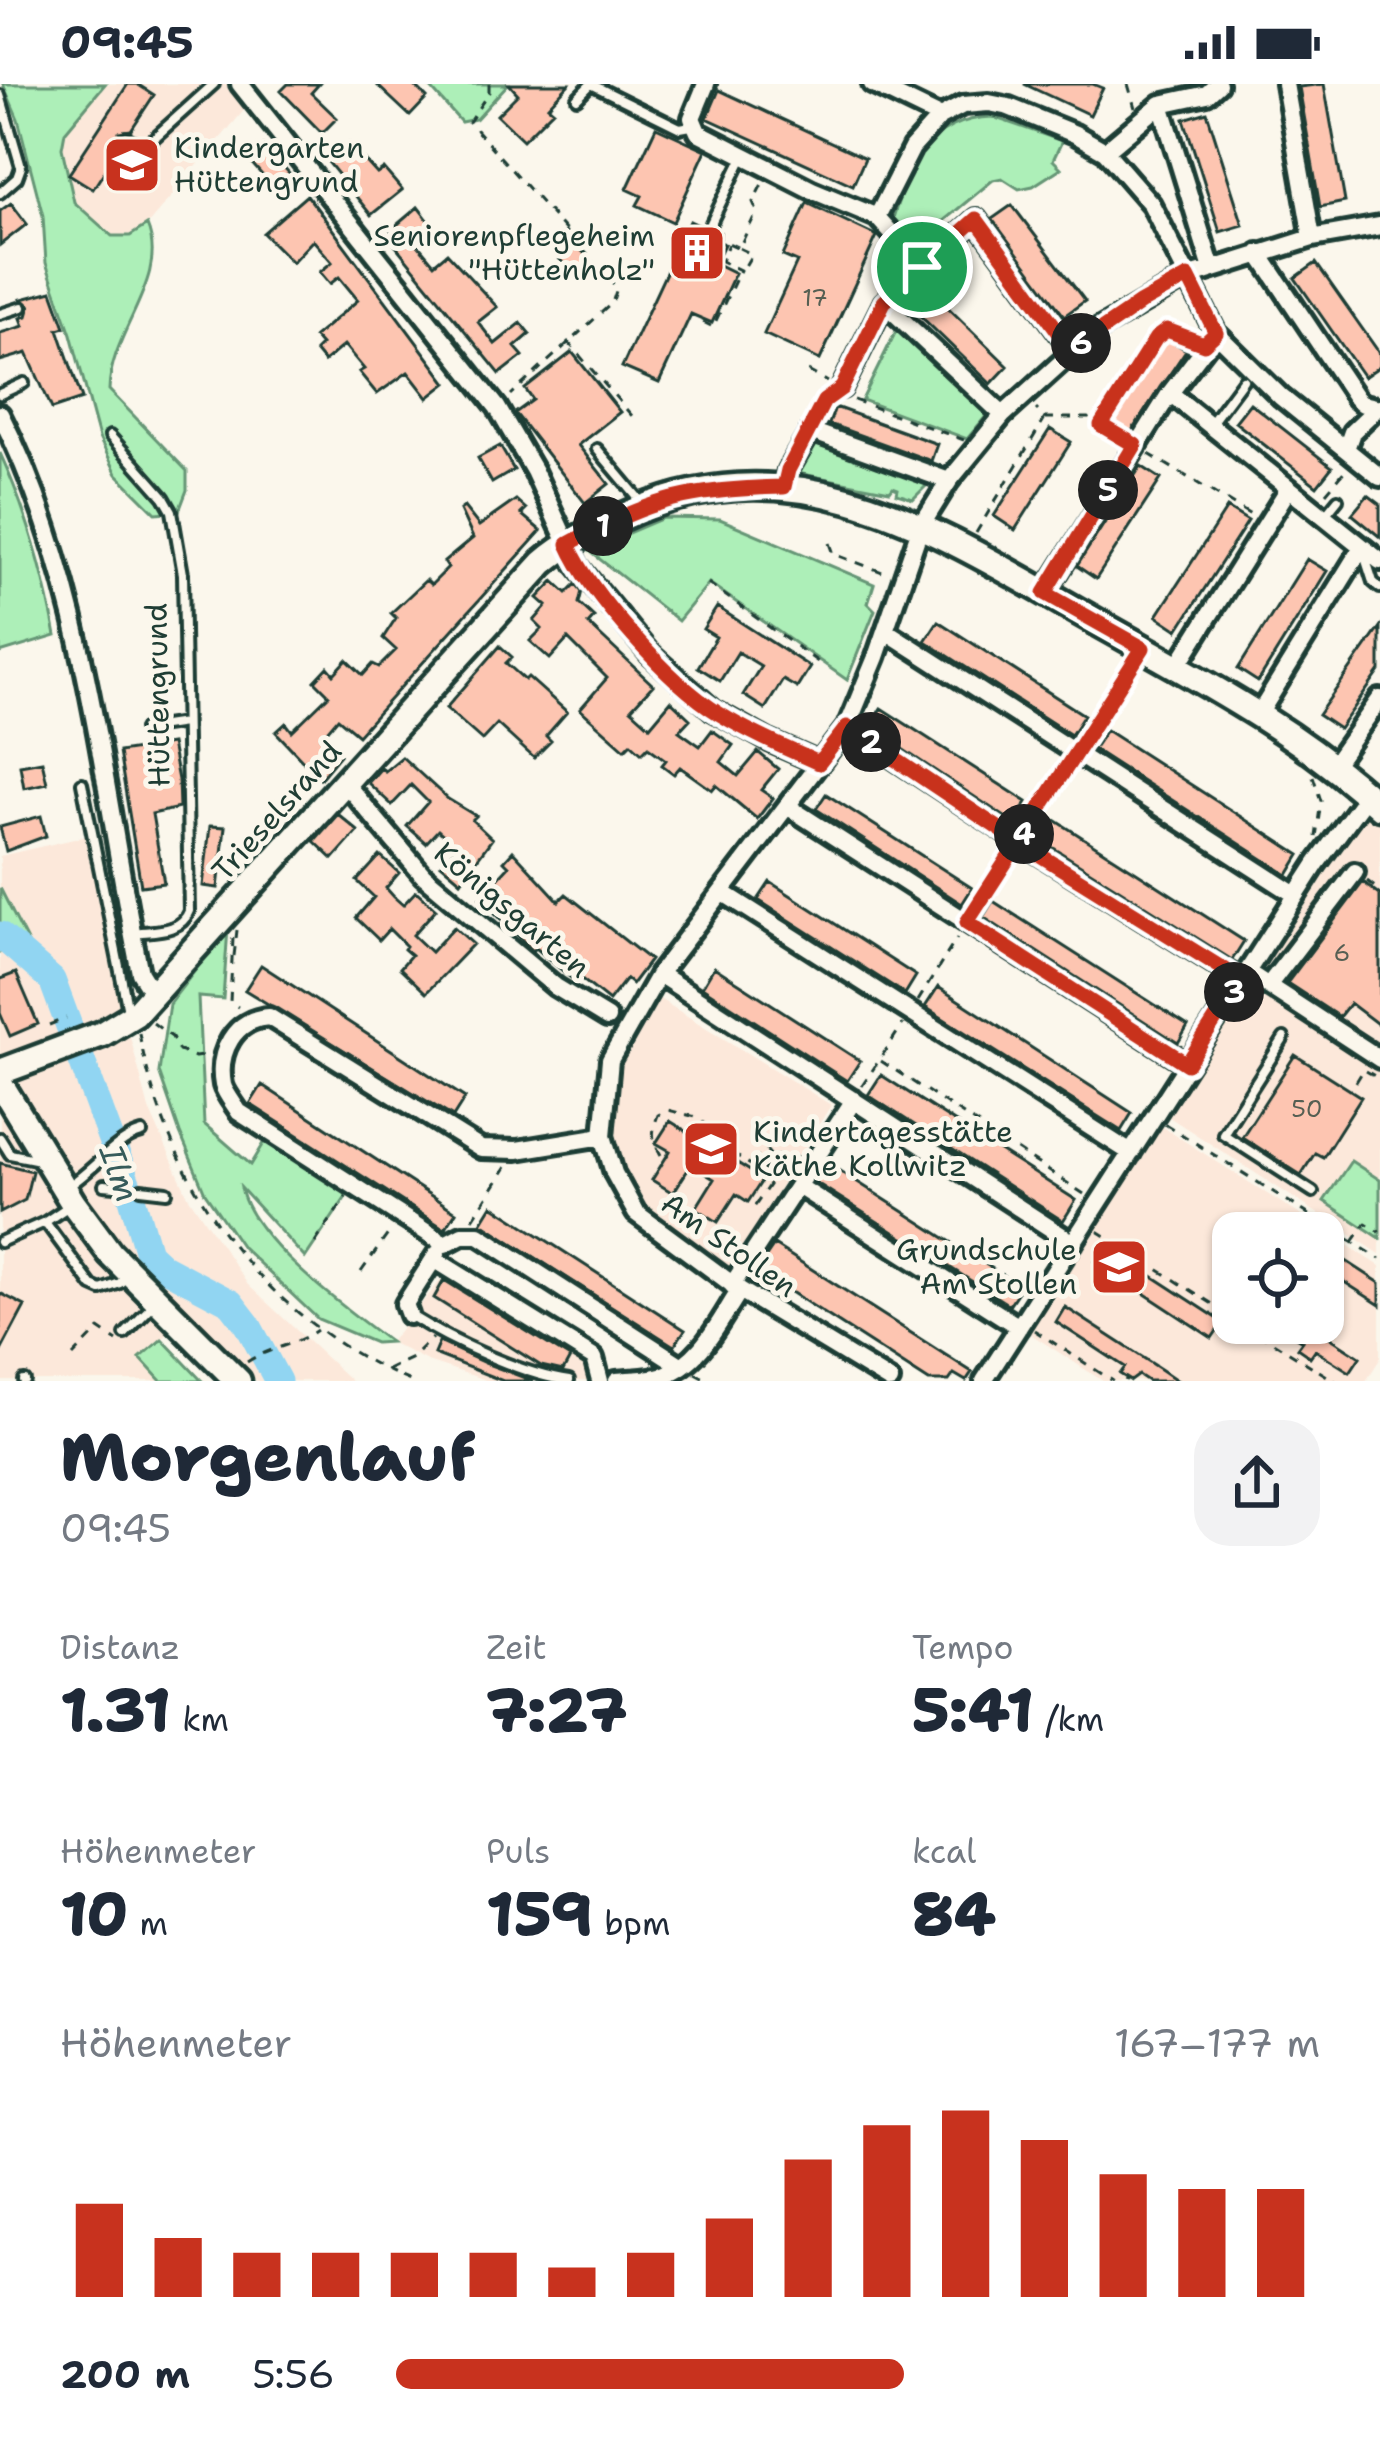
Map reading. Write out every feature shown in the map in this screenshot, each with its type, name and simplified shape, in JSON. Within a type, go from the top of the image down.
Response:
[{"type":"street","points":[[240,84],[497,407],[527,458],[577,565],[650,654],[713,710],[819,763]]},
{"type":"street","points":[[706,84],[692,126],[706,138],[877,218],[922,267]]},
{"type":"street","points":[[872,84],[940,117]]},
{"type":"street","points":[[1105,151],[1161,104],[1207,94],[1218,84]]},
{"type":"street","points":[[1285,84],[1312,238]]},
{"type":"street","points":[[1161,104],[1213,269]]},
{"type":"street","points":[[877,218],[912,148],[940,117],[963,105],[1009,107],[1075,134],[1105,151],[1151,203],[1188,277],[1210,339],[1380,477]]},
{"type":"street","points":[[842,388],[884,302],[976,219],[1072,350]]},
{"type":"street","name":"Am Stollen","points":[[890,1381],[736,1287],[637,1213],[614,1173],[603,1136],[610,1060],[659,974],[847,727],[886,631],[920,526],[949,481],[1003,415],[1072,350],[1188,277],[1312,238],[1380,226]]},
{"type":"street","points":[[1258,253],[1356,398],[1378,408],[1352,432],[1351,453]]},
{"type":"street","points":[[884,302],[1003,415]]},
{"type":"street","points":[[1045,593],[1135,445],[1210,339]]},
{"type":"street","points":[[1170,393],[1380,561]]},
{"type":"street","name":"Hüttengrund","points":[[0,414],[59,566],[140,973],[140,1010]]},
{"type":"street","points":[[784,487],[788,470],[811,431],[949,481]]},
{"type":"street","name":"Trieselsrand","points":[[0,1072],[90,1039],[140,1010],[543,562],[568,544],[645,506],[707,490],[744,495],[784,487],[874,505],[920,526],[1259,714],[1374,801]]},
{"type":"street","points":[[1177,667],[1289,488]]},
{"type":"street","points":[[1259,714],[1361,547]]},
{"type":"street","points":[[886,631],[1296,895]]},
{"type":"street","points":[[1326,761],[1380,699]]},
{"type":"street","points":[[847,727],[1019,842],[1268,986],[1372,1064]]},
{"type":"street","name":"Königsgarten","points":[[343,781],[423,875],[556,987],[607,1018]]},
{"type":"street","points":[[984,1381],[1317,862],[1374,801]]},
{"type":"street","points":[[787,806],[1187,1064]]},
{"type":"street","points":[[1268,986],[1354,872]]},
{"type":"street","points":[[722,892],[1131,1153]]},
{"type":"street","points":[[1283,915],[1309,932]]},
{"type":"street","points":[[659,974],[1073,1243]]},
{"type":"street","points":[[600,1381],[594,1358],[447,1246],[239,1112],[223,1086],[227,1044],[240,1025],[268,1017],[481,1149],[517,1150],[603,1136]]},
{"type":"street","points":[[0,1083],[69,1196],[129,1274],[238,1381]]},
{"type":"street","points":[[616,1381],[663,1376],[700,1350],[854,1100]]},
{"type":"street","points":[[798,1186],[1019,1327]]},
{"type":"street","points":[[410,1315],[405,1304],[447,1246],[479,1235],[682,1366]]},
{"type":"lane","points":[[126,137],[144,147],[214,84]]},
{"type":"lane","points":[[577,98],[591,84],[680,128],[692,126]]},
{"type":"lane","points":[[0,95],[21,167],[17,178],[0,193]]},
{"type":"lane","points":[[711,223],[743,157]]},
{"type":"lane","points":[[0,314],[22,307]]},
{"type":"lane","points":[[1210,424],[1243,380]]},
{"type":"lane","points":[[0,394],[24,383]]},
{"type":"lane","name":"Hüttengrund","points":[[110,436],[172,511],[183,574],[189,911],[177,927],[132,934]]},
{"type":"lane","points":[[596,449],[645,506]]},
{"type":"lane","points":[[1319,512],[1338,500]]},
{"type":"lane","points":[[1361,547],[1372,582],[1380,588]]},
{"type":"lane","points":[[144,729],[184,723]]},
{"type":"lane","points":[[82,784],[140,1010]]},
{"type":"lane","points":[[1284,1037],[1223,1134],[1313,1192]]},
{"type":"lane","points":[[0,1242],[45,1222],[126,1137],[142,1133]]},
{"type":"lane","points":[[0,1138],[10,1154],[47,1161]]},
{"type":"lane","points":[[104,1185],[116,1186]]},
{"type":"lane","points":[[141,1189],[167,1192]]},
{"type":"lane","points":[[45,1222],[92,1286],[101,1290],[129,1274]]},
{"type":"lane","points":[[125,1334],[157,1301]]},
{"type":"lane","points":[[410,1315],[545,1378],[569,1381]]},
{"type":"path","points":[[488,92],[489,84]]},
{"type":"path","points":[[496,84],[470,122],[617,287],[612,303],[497,407]]},
{"type":"path","points":[[1128,84],[1143,120]]},
{"type":"path","points":[[739,248],[757,211],[753,202],[769,169]]},
{"type":"path","points":[[711,223],[722,233],[720,238],[752,254],[743,272],[718,261],[729,243]]},
{"type":"path","points":[[703,322],[713,327],[740,270]]},
{"type":"path","points":[[1101,425],[1156,338],[1167,330],[1210,339]]},
{"type":"path","points":[[567,341],[633,417]]},
{"type":"path","points":[[808,371],[842,388],[845,396],[976,445]]},
{"type":"path","points":[[811,431],[824,401],[842,388]]},
{"type":"path","points":[[1022,395],[1045,418],[1076,416],[1101,425],[1266,524]]},
{"type":"path","points":[[965,550],[1045,418]]},
{"type":"path","points":[[1319,512],[1351,453]]},
{"type":"path","points":[[830,543],[834,554],[901,579]]},
{"type":"path","points":[[708,583],[825,668]]},
{"type":"path","points":[[854,1100],[1143,648]]},
{"type":"path","points":[[1317,862],[1321,800],[1313,776],[1326,761]]},
{"type":"path","points":[[232,957],[230,1002],[255,1018]]},
{"type":"path","points":[[140,1010],[162,1027],[179,1051],[195,1057],[209,1055]]},
{"type":"path","points":[[140,1010],[143,1053],[170,1138],[189,1179],[249,1269],[317,1330],[410,1381]]},
{"type":"path","points":[[49,1025],[66,1018]]},
{"type":"path","points":[[879,1060],[1099,1204]]},
{"type":"path","points":[[1356,1082],[1372,1064]]},
{"type":"path","points":[[661,1155],[652,1142],[658,1115],[675,1109],[706,1126],[727,1150],[773,1179],[753,1209]]},
{"type":"path","points":[[1154,1117],[1380,1259]]},
{"type":"path","points":[[692,1148],[706,1126]]},
{"type":"path","points":[[447,1246],[517,1150]]},
{"type":"path","points":[[750,1162],[762,1152],[813,1163]]},
{"type":"path","points":[[763,1171],[771,1156]]},
{"type":"path","points":[[315,1243],[354,1186]]},
{"type":"path","points":[[361,1272],[400,1216]]},
{"type":"path","points":[[1353,1242],[1366,1223],[1380,1232]]},
{"type":"path","points":[[1086,1224],[1212,1303]]},
{"type":"path","points":[[1019,1327],[1034,1330],[1113,1381]]},
{"type":"path","points":[[73,1356],[100,1329],[117,1342],[125,1334]]},
{"type":"path","points":[[254,1358],[272,1348],[298,1344],[317,1330]]},
{"type":"path","points":[[386,1371],[412,1358],[436,1331]]},
{"type":"path","points":[[1276,1344],[1335,1381]]},
{"type":"shaded area","name":"Kindergarten Hüttengrund","points":[[105,84],[227,84],[246,108],[147,225],[130,236],[112,236],[74,202],[62,148],[65,132]]},
{"type":"shaded area","points":[[1365,810],[1380,823],[1380,1254],[1344,1231],[1344,1212],[1315,1212],[1166,1115],[1311,880]]},
{"type":"shaded area","points":[[87,836],[149,1109],[188,1196],[248,1285],[351,1381],[257,1381],[190,1315],[140,1358],[160,1381],[0,1381],[0,952],[29,946],[0,888],[0,856]]},
{"type":"shaded area","name":"Kindertagesstätte Käthe Kollwitz","points":[[658,998],[831,1105],[730,1269],[644,1206],[622,1168],[612,1130],[615,1087],[627,1049]]},
{"type":"shaded area","points":[[1161,1126],[1296,1212],[1212,1212],[1212,1344],[1344,1344],[1344,1243],[1380,1266],[1380,1359],[1366,1381],[1103,1381],[1029,1333]]},
{"type":"shaded area","points":[[445,1275],[605,1375],[652,1370],[685,1376],[686,1381],[489,1381],[427,1361],[390,1342]]},
{"type":"green space","points":[[3,84],[105,84],[65,132],[62,148],[74,202],[112,236],[130,236],[147,225],[151,266],[119,347],[109,390],[187,471],[187,490],[179,511],[156,513],[117,474],[99,438],[46,263],[43,216],[18,119]]},
{"type":"green space","points":[[427,84],[508,84],[476,119],[461,122]]},
{"type":"green space","points":[[993,117],[1062,141],[1053,160],[1061,168],[1019,189],[1002,178],[993,180],[900,257],[884,248],[907,180],[930,143],[967,121]]},
{"type":"green space","points":[[901,321],[992,409],[967,439],[862,400]]},
{"type":"green space","points":[[814,439],[932,480],[913,499],[897,494],[893,487],[890,491],[793,471]]},
{"type":"green space","points":[[0,453],[34,543],[56,636],[0,653]]},
{"type":"green space","points":[[663,518],[720,519],[874,584],[868,603],[875,610],[847,680],[709,583],[678,621],[588,550]]},
{"type":"green space","points":[[0,888],[30,947],[0,952]]},
{"type":"green space","points":[[228,928],[223,999],[198,997],[204,1124],[251,1165],[266,1140],[348,1194],[305,1258],[241,1188],[262,1230],[281,1251],[390,1342],[375,1343],[318,1319],[242,1247],[205,1193],[180,1133],[159,1072],[169,1004]]},
{"type":"green space","points":[[1351,1161],[1380,1180],[1380,1238],[1344,1212],[1324,1201]]},
{"type":"green space","points":[[162,1339],[202,1381],[161,1381],[140,1358]]},
{"type":"building","points":[[128,84],[154,95],[131,130],[119,132],[122,144],[93,189],[69,174]]},
{"type":"building","points":[[288,84],[319,84],[311,93],[337,118],[322,133],[281,91]]},
{"type":"building","points":[[376,84],[413,84],[427,98],[410,116]]},
{"type":"building","points":[[509,84],[569,84],[548,106],[553,110],[523,140],[497,115],[518,94]]},
{"type":"building","points":[[1024,84],[1093,84],[1103,88],[1090,115]]},
{"type":"building","points":[[1324,84],[1345,202],[1320,207],[1299,87]]},
{"type":"building","points":[[719,90],[865,158],[853,185],[707,118]]},
{"type":"building","points":[[1207,112],[1243,225],[1220,232],[1184,119]]},
{"type":"building","points":[[656,127],[706,150],[673,222],[637,205],[642,196],[627,189]]},
{"type":"building","points":[[349,143],[377,174],[384,169],[402,190],[371,215],[328,162]]},
{"type":"building","points":[[264,145],[290,174],[275,190],[248,159]]},
{"type":"building","points":[[307,195],[447,383],[428,398],[408,372],[377,394],[344,345],[324,362],[315,351],[321,345],[314,337],[358,300],[339,277],[330,284],[320,272],[332,262],[313,240],[292,262],[263,233]]},
{"type":"building","points":[[11,203],[27,224],[0,245],[0,211]]},
{"type":"building","points":[[807,203],[877,236],[820,360],[764,334],[797,262],[783,256]]},
{"type":"building","points":[[1012,205],[1085,301],[1064,316],[992,219]]},
{"type":"building","points":[[418,207],[436,230],[418,245],[434,264],[447,253],[497,307],[478,322],[495,344],[521,323],[530,334],[515,347],[523,356],[500,374],[386,234]]},
{"type":"building","name":"Seniorenpflegeheim \"Hüttenholz\"","points":[[690,221],[717,234],[714,240],[724,244],[715,263],[735,273],[712,323],[691,314],[659,383],[622,367]]},
{"type":"building","points":[[565,232],[594,264],[577,279],[548,246]]},
{"type":"building","points":[[1316,263],[1380,354],[1380,366],[1364,377],[1295,278]]},
{"type":"building","points":[[924,284],[1008,366],[991,384],[905,301]]},
{"type":"building","points":[[52,291],[65,327],[58,329],[82,399],[52,409],[27,353],[0,361],[0,333],[24,326],[21,318],[30,306],[22,299]]},
{"type":"building","points":[[1166,337],[1186,350],[1129,435],[1110,424]]},
{"type":"building","points":[[572,352],[620,412],[578,445],[609,484],[585,503],[515,413],[533,400],[525,389]]},
{"type":"building","points":[[1250,403],[1332,467],[1317,486],[1235,422]]},
{"type":"building","points":[[835,407],[937,444],[931,461],[829,424]]},
{"type":"building","points":[[1050,429],[1071,442],[1015,530],[994,516]]},
{"type":"building","points":[[500,446],[514,470],[492,483],[478,458]]},
{"type":"building","points":[[1141,466],[1161,479],[1096,579],[1077,566]]},
{"type":"building","points":[[1368,495],[1380,504],[1380,537],[1352,514]]},
{"type":"building","points":[[516,500],[526,509],[521,514],[541,531],[358,735],[338,718],[321,738],[340,755],[320,779],[276,732],[286,723],[292,731],[329,695],[315,681],[328,667],[334,674],[347,660],[363,675],[396,650],[383,638],[396,618],[391,613],[426,580],[431,585],[448,568],[444,562],[473,538],[460,510],[464,507],[479,526]]},
{"type":"building","points":[[1227,508],[1248,521],[1178,630],[1157,616]]},
{"type":"building","points":[[1307,559],[1327,571],[1258,682],[1238,669]]},
{"type":"building","points":[[554,581],[567,593],[576,584],[582,591],[579,603],[594,617],[588,624],[653,685],[631,709],[650,726],[671,701],[690,719],[679,731],[700,746],[712,730],[733,745],[721,762],[738,776],[758,752],[778,769],[761,790],[773,798],[757,819],[716,785],[712,790],[680,767],[674,774],[662,765],[666,760],[648,747],[642,753],[631,743],[625,749],[580,709],[607,678],[568,639],[550,659],[530,641],[542,629],[534,621],[547,606],[538,598]]},
{"type":"building","points":[[717,607],[810,667],[797,688],[783,680],[765,709],[743,695],[761,666],[738,652],[720,681],[698,667],[716,637],[703,629]]},
{"type":"building","points":[[938,621],[1084,715],[1071,735],[925,641]]},
{"type":"building","points":[[1380,627],[1380,671],[1339,729],[1318,715]]},
{"type":"building","points":[[500,646],[512,657],[506,663],[567,712],[546,736],[551,741],[534,758],[497,724],[482,740],[446,708]]},
{"type":"building","points":[[881,708],[1027,802],[1014,823],[869,727]]},
{"type":"building","points":[[1106,730],[1300,855],[1288,875],[1093,749]]},
{"type":"building","points":[[171,744],[179,808],[152,814],[164,883],[141,886],[119,752]]},
{"type":"building","points":[[402,757],[448,799],[476,816],[472,820],[492,839],[461,881],[441,864],[457,847],[438,830],[426,843],[407,826],[428,802],[411,785],[392,805],[368,783],[381,768],[385,771]]},
{"type":"building","points":[[42,761],[47,783],[24,788],[20,765]]},
{"type":"building","points":[[826,794],[972,888],[962,904],[816,809]]},
{"type":"building","points":[[338,814],[358,831],[333,859],[314,841]]},
{"type":"building","points":[[41,816],[46,836],[6,851],[0,827]]},
{"type":"building","points":[[1049,816],[1244,941],[1232,960],[1036,837]]},
{"type":"building","points":[[210,826],[225,827],[218,888],[203,886]]},
{"type":"building","points":[[513,851],[559,901],[566,894],[650,960],[632,984],[626,979],[609,1001],[574,973],[571,978],[536,948],[533,951],[480,898],[509,866],[504,861]]},
{"type":"building","points":[[380,856],[399,873],[386,888],[394,897],[403,905],[416,891],[436,909],[413,935],[431,952],[454,927],[473,944],[426,993],[400,968],[411,955],[406,946],[389,929],[379,940],[356,918],[374,897],[357,881]]},
{"type":"building","points":[[770,882],[916,976],[905,994],[758,900]]},
{"type":"building","points":[[1363,882],[1380,895],[1380,1026],[1350,1003],[1339,1017],[1287,983]]},
{"type":"building","points":[[993,901],[1188,1026],[1178,1043],[983,917]]},
{"type":"building","points":[[261,965],[465,1098],[453,1117],[245,990]]},
{"type":"building","points":[[714,967],[860,1061],[847,1081],[702,987]]},
{"type":"building","points":[[16,973],[38,1024],[10,1036],[0,1013],[0,979]]},
{"type":"building","points":[[938,987],[1132,1113],[1121,1131],[925,1007]]},
{"type":"building","points":[[1295,1055],[1361,1097],[1323,1157],[1315,1153],[1301,1175],[1242,1137]]},
{"type":"building","points":[[881,1075],[1076,1200],[1063,1221],[868,1095]]},
{"type":"building","points":[[262,1085],[456,1212],[445,1229],[250,1104]]},
{"type":"building","points":[[670,1121],[763,1179],[748,1202],[736,1194],[718,1222],[696,1208],[714,1179],[691,1165],[673,1193],[652,1180],[670,1151],[656,1143]]},
{"type":"building","points":[[0,1163],[32,1171],[25,1200],[0,1213]]},
{"type":"building","points":[[828,1163],[1021,1287],[1009,1305],[815,1182]]},
{"type":"building","points":[[492,1205],[685,1330],[674,1346],[481,1223]]},
{"type":"building","points":[[774,1245],[972,1372],[966,1381],[954,1374],[949,1381],[929,1381],[757,1270]]},
{"type":"building","points":[[1105,1245],[1212,1315],[1212,1338],[1095,1261]]},
{"type":"building","points":[[1344,1260],[1380,1283],[1380,1305],[1344,1282]]},
{"type":"building","points":[[444,1280],[570,1358],[563,1371],[541,1366],[434,1298]]},
{"type":"building","points":[[0,1293],[25,1306],[0,1353]]},
{"type":"building","points":[[1065,1307],[1178,1381],[1148,1381],[1139,1375],[1131,1381],[1120,1374],[1125,1367],[1056,1322]]},
{"type":"building","points":[[439,1342],[533,1381],[503,1381],[434,1354]]},
{"type":"building","points":[[1300,1344],[1340,1344],[1360,1357],[1350,1372],[1315,1350],[1310,1357],[1297,1348]]},
{"type":"waterway","name":"Ilm","points":[[0,935],[52,980],[148,1253],[163,1267],[231,1303],[278,1381]]},
{"type":"place","name":"Kindergarten Hüttengrund","points":[[132,165]]},
{"type":"place","name":"Seniorenpflegeheim \"Hüttenholz\"","points":[[697,253]]},
{"type":"place","name":"Kindertagesstätte Käthe Kollwitz","points":[[711,1149]]},
{"type":"place","name":"Grundschule Am Stollen","points":[[1119,1267]]},
{"type":"route","points":[[922,267],[884,302],[842,388],[824,401],[784,487],[707,490],[670,497],[568,544],[577,565],[650,654],[713,710],[819,763],[847,727],[1019,842],[1241,980],[1187,1064],[967,922],[1019,842],[1077,752],[1143,648],[1045,593],[1135,445],[1101,425],[1156,338],[1167,330],[1204,344],[1216,333],[1188,277],[1097,330],[1072,350],[976,219],[922,267]]}]
